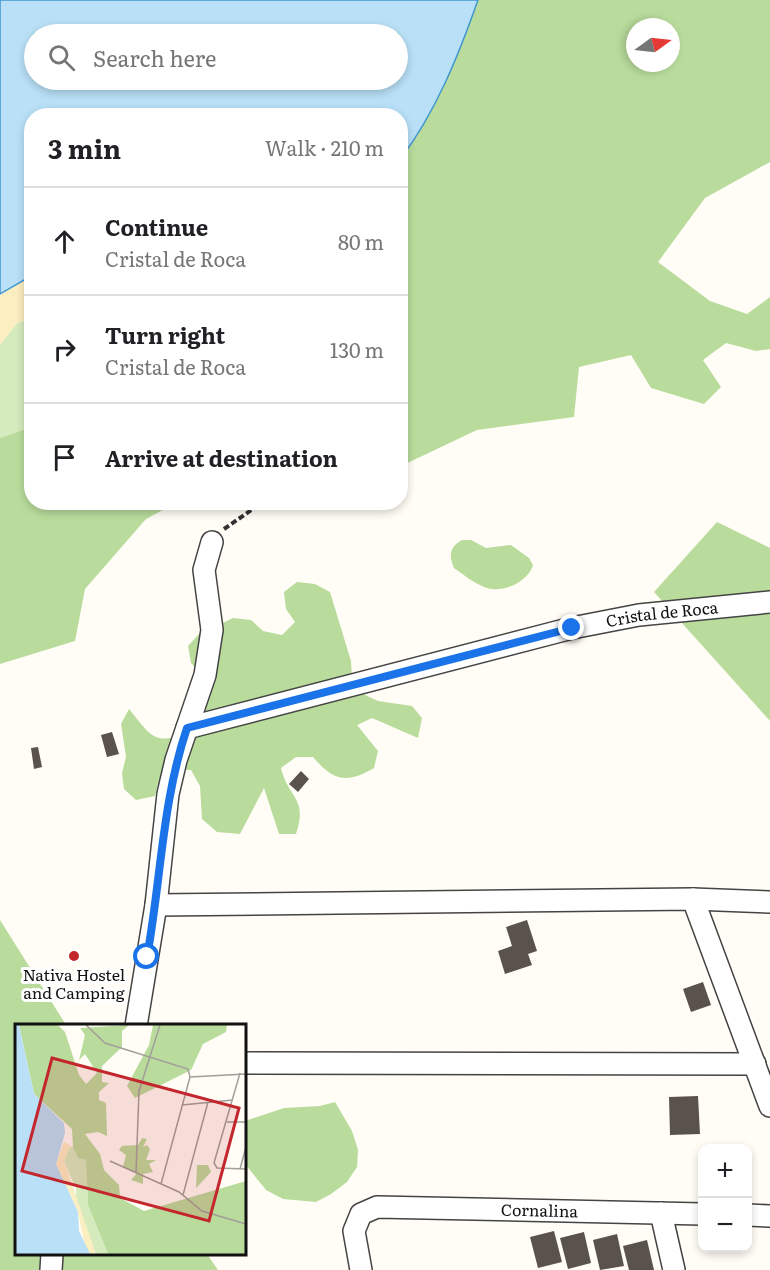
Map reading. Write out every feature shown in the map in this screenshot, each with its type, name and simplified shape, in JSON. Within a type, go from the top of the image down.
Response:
[{"type":"street","points":[[136,1024],[156,904],[168,794],[205,675],[212,630],[204,570],[212,542]]},
{"type":"street","name":"Cristal de Roca","points":[[187,728],[572,628],[639,615],[770,602]]},
{"type":"street","points":[[156,904],[693,899],[770,902]]},
{"type":"street","points":[[693,899],[770,1106]]},
{"type":"street","points":[[246,1063],[755,1064]]},
{"type":"street","name":"Cornalina","points":[[361,1270],[354,1231],[361,1214],[377,1207],[698,1214]]},
{"type":"street","points":[[661,1213],[674,1270]]},
{"type":"street","points":[[752,1215],[770,1216]]},
{"type":"street","points":[[51,1270],[52,1255]]},
{"type":"path","points":[[212,542],[230,522],[250,510]]},
{"type":"green space","points":[[478,0],[770,0],[770,162],[705,198],[658,262],[710,301],[747,314],[770,297],[770,349],[756,351],[726,343],[703,360],[721,387],[704,404],[651,388],[631,355],[579,367],[574,417],[477,430],[408,463],[408,147],[435,102],[454,62]]},
{"type":"green space","points":[[24,321],[24,429],[0,438],[0,345],[17,323]]},
{"type":"green space","points":[[24,429],[24,510],[163,510],[146,519],[85,589],[75,641],[0,664],[0,438]]},
{"type":"green space","points":[[717,522],[770,548],[770,721],[654,592]]},
{"type":"green space","points":[[462,540],[471,540],[486,548],[511,545],[529,558],[533,565],[522,580],[511,586],[498,589],[487,588],[454,568],[451,552]]},
{"type":"green space","points":[[297,582],[315,584],[330,592],[351,661],[352,679],[361,693],[378,701],[412,706],[422,718],[418,738],[372,718],[357,725],[378,751],[374,768],[356,776],[341,778],[327,771],[313,757],[296,757],[281,768],[284,779],[299,805],[300,813],[296,834],[279,834],[264,788],[240,834],[217,832],[202,819],[200,786],[191,770],[174,770],[159,779],[155,796],[136,800],[124,789],[122,773],[126,757],[121,724],[129,709],[146,730],[157,737],[173,738],[183,734],[202,675],[191,663],[188,646],[199,634],[233,618],[251,620],[263,631],[282,635],[295,622],[286,609],[284,592]]},
{"type":"green space","points":[[0,920],[65,1024],[15,1024],[15,1255],[208,1255],[218,1270],[0,1270]]},
{"type":"green space","points":[[335,1102],[352,1131],[358,1150],[357,1167],[347,1182],[316,1202],[283,1199],[266,1190],[246,1165],[246,1121],[284,1108],[320,1106]]},
{"type":"sand","points":[[24,280],[24,321],[17,323],[0,345],[0,294]]},
{"type":"water","points":[[0,0],[478,0],[446,82],[408,148],[408,108],[24,108],[24,280],[0,294]]},
{"type":"building","points":[[112,732],[119,754],[107,757],[101,735]]},
{"type":"building","points":[[38,747],[42,767],[34,769],[31,748]]},
{"type":"building","points":[[301,771],[309,779],[298,792],[289,784]]},
{"type":"building","points":[[527,920],[537,951],[528,954],[532,965],[505,974],[498,951],[512,946],[506,927]]},
{"type":"building","points":[[703,982],[711,1005],[691,1012],[683,989]]},
{"type":"building","points":[[698,1096],[700,1134],[670,1135],[669,1097]]},
{"type":"building","points":[[554,1231],[562,1262],[538,1268],[530,1237]]},
{"type":"building","points":[[584,1232],[591,1263],[568,1269],[560,1238]]},
{"type":"building","points":[[617,1234],[624,1266],[600,1270],[593,1240]]},
{"type":"building","points":[[647,1240],[654,1270],[629,1270],[623,1246]]},
{"type":"place","name":"Nativa Hostel and Camping","points":[[74,956]]},
{"type":"route","points":[[147,957],[156,904],[168,794],[187,728],[311,698],[432,663],[572,628]]}]
